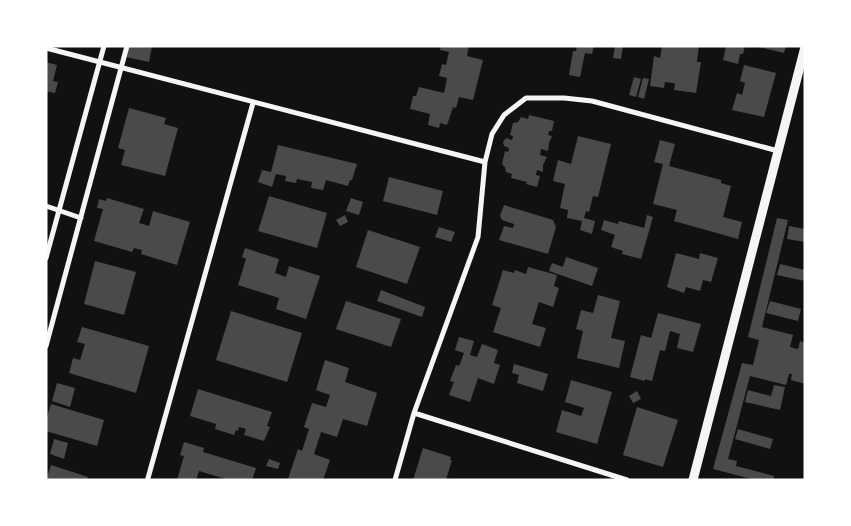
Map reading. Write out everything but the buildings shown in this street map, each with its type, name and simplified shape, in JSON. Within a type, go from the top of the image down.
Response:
[{"type":"street","points":[[46,258],[104,46]]},
{"type":"street","points":[[46,346],[127,46]]},
{"type":"street","points":[[693,480],[805,46]]},
{"type":"street","points":[[46,48],[485,162]]},
{"type":"street","points":[[395,480],[414,413],[478,237],[485,162],[492,134],[504,115],[526,98],[564,98],[592,101],[778,152]]},
{"type":"street","points":[[148,478],[253,103]]},
{"type":"street","points":[[46,206],[81,218]]},
{"type":"street","points":[[414,413],[627,480]]}]
